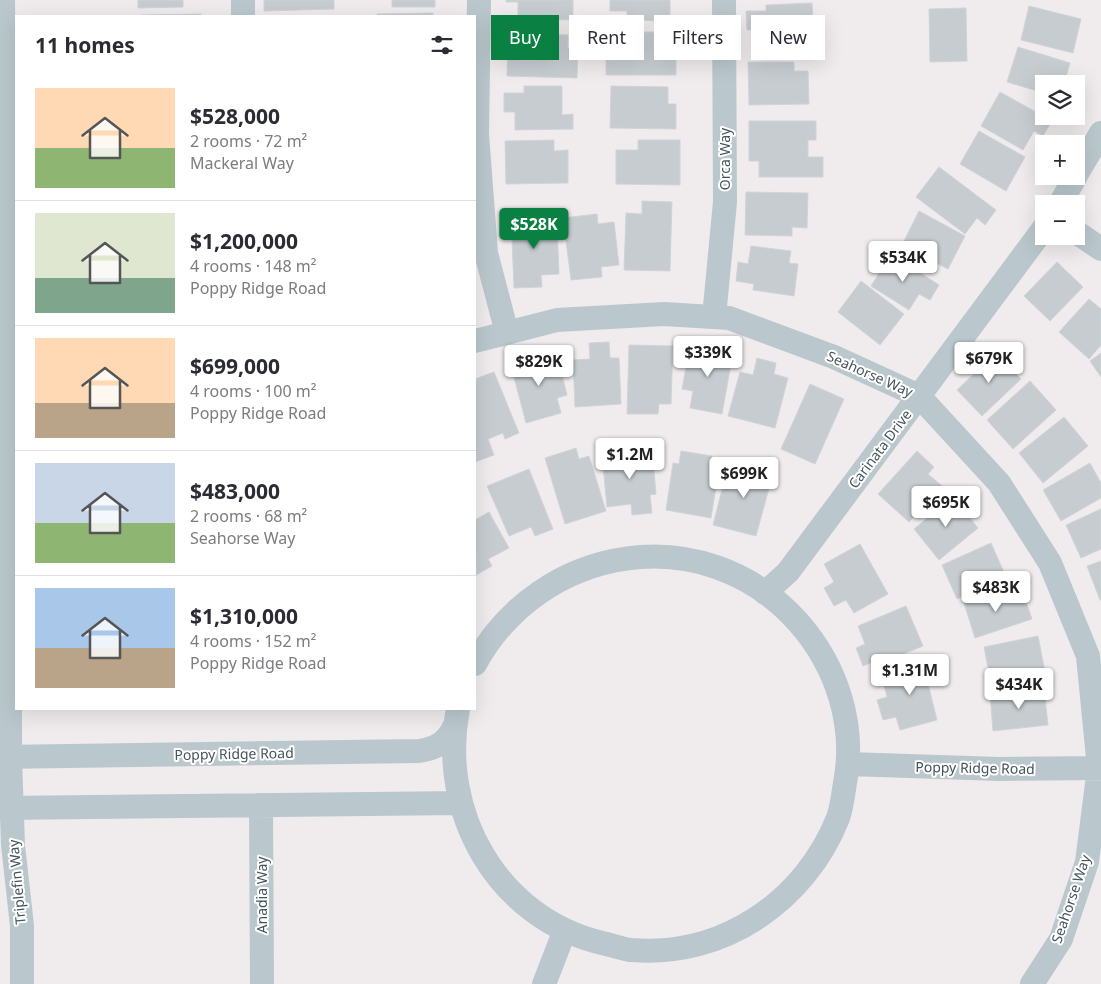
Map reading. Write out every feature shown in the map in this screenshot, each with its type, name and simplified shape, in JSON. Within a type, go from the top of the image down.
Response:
[{"type":"street","name":"Triplefin Way","points":[[3,0],[13,512],[5,757],[6,808],[13,845],[22,926],[22,984]]},
{"type":"street","points":[[243,0],[243,15]]},
{"type":"street","points":[[479,0],[478,134],[486,253],[506,333]]},
{"type":"street","name":"Orca Way","points":[[714,317],[725,202],[724,0]]},
{"type":"street","points":[[1085,160],[1101,132]]},
{"type":"street","points":[[1085,238],[1101,249]]},
{"type":"street","name":"Carinata Drive","points":[[765,592],[788,572],[1035,240]]},
{"type":"street","name":"Seahorse Way","points":[[476,342],[557,320],[664,314],[729,318],[834,357],[919,396],[999,483],[1050,563],[1088,656],[1100,768],[1087,862],[1061,939],[1032,984]]},
{"type":"street","name":"Poppy Ridge Road","points":[[457,717],[455,778],[468,829],[495,875],[533,912],[580,937],[631,950],[684,948],[735,932],[780,903],[815,863],[838,816],[848,764],[847,728],[832,676],[815,644],[779,603],[765,592],[729,573],[691,560],[651,557],[611,560],[573,573],[538,592],[503,623],[476,663]]},
{"type":"street","name":"Poppy Ridge Road","points":[[5,757],[419,751],[435,747],[449,739],[457,717]]},
{"type":"street","name":"Poppy Ridge Road","points":[[848,764],[938,768],[1100,768]]},
{"type":"street","points":[[6,808],[461,803]]},
{"type":"street","name":"Anadia Way","points":[[262,805],[262,984]]},
{"type":"street","points":[[544,984],[565,930]]},
{"type":"building","points":[[138,0],[183,0],[183,7],[138,8]]},
{"type":"building","points":[[264,0],[334,0],[334,9],[264,11]]},
{"type":"building","points":[[392,0],[435,0],[435,7],[392,7]]},
{"type":"building","points":[[506,0],[573,0],[573,15],[569,15],[569,20],[559,20],[559,15],[518,15],[518,2],[506,2]]},
{"type":"building","points":[[610,0],[670,0],[670,15],[654,15],[654,21],[644,20],[644,15],[627,15],[627,11],[610,11]]},
{"type":"building","points":[[812,3],[813,15],[751,15],[751,30],[747,30],[746,11],[766,11],[766,5]]},
{"type":"building","points":[[1029,6],[1081,19],[1073,53],[1021,40]]},
{"type":"building","points":[[966,8],[967,61],[930,62],[929,9]]},
{"type":"building","points":[[433,13],[433,15],[377,15]]},
{"type":"building","points":[[201,14],[201,15],[141,15]]},
{"type":"building","points":[[644,32],[654,32],[654,60],[676,60],[676,75],[606,75],[606,60],[644,60]]},
{"type":"building","points":[[559,35],[568,35],[569,60],[578,60],[577,78],[507,76],[507,60],[559,60]]},
{"type":"building","points":[[1018,47],[1070,63],[1067,75],[1035,75],[1035,90],[1007,82]]},
{"type":"building","points":[[748,62],[794,62],[794,71],[808,71],[809,104],[749,105]]},
{"type":"building","points":[[524,86],[562,86],[562,115],[573,114],[573,129],[515,130],[515,112],[504,112],[504,93],[524,93]]},
{"type":"building","points":[[611,86],[668,87],[668,104],[676,104],[676,129],[610,128]]},
{"type":"building","points":[[1000,92],[1035,112],[1035,125],[1050,125],[1044,135],[1034,131],[1023,150],[981,126]]},
{"type":"building","points":[[749,121],[816,121],[816,140],[808,140],[808,157],[823,157],[823,177],[759,177],[759,161],[749,161]]},
{"type":"building","points":[[979,131],[1025,157],[1006,191],[960,164]]},
{"type":"building","points":[[554,140],[554,151],[568,150],[568,183],[506,184],[505,141]]},
{"type":"building","points":[[638,140],[680,140],[680,185],[616,184],[616,150],[638,150]]},
{"type":"building","points":[[939,167],[996,210],[985,225],[977,218],[965,234],[916,197]]},
{"type":"building","points":[[746,192],[808,193],[807,228],[792,227],[792,236],[745,235]]},
{"type":"building","points":[[642,201],[672,202],[670,271],[624,270],[626,213],[642,214]]},
{"type":"building","points":[[919,211],[965,236],[948,269],[902,245]]},
{"type":"building","points":[[538,214],[538,222],[557,221],[559,274],[541,275],[542,287],[514,288],[511,215]]},
{"type":"building","points":[[597,214],[598,224],[614,222],[619,265],[601,267],[602,277],[571,280],[563,218]]},
{"type":"building","points":[[751,246],[791,251],[789,263],[798,264],[794,296],[753,290],[754,284],[736,281],[738,262],[748,264]]},
{"type":"building","points":[[891,254],[939,285],[930,300],[919,294],[909,310],[871,286]]},
{"type":"building","points":[[1057,262],[1083,287],[1050,321],[1024,296]]},
{"type":"building","points":[[861,281],[904,314],[880,345],[838,312]]},
{"type":"building","points":[[1089,299],[1101,309],[1101,345],[1089,359],[1059,332]]},
{"type":"building","points":[[609,342],[610,358],[619,358],[621,404],[575,407],[573,360],[590,359],[589,343]]},
{"type":"building","points":[[629,345],[673,346],[671,404],[659,404],[658,414],[627,414]]},
{"type":"building","points":[[690,345],[733,353],[722,414],[690,408],[693,391],[682,389]]},
{"type":"building","points":[[996,353],[1021,379],[982,416],[957,390]]},
{"type":"building","points":[[1101,353],[1101,377],[1090,361]]},
{"type":"building","points":[[557,355],[567,395],[557,398],[561,413],[526,423],[510,362],[529,357],[531,362]]},
{"type":"building","points":[[757,358],[776,363],[774,374],[788,378],[775,428],[728,416],[740,372],[753,375]]},
{"type":"building","points":[[494,372],[519,433],[505,439],[503,433],[488,439],[494,455],[476,462],[476,379]]},
{"type":"building","points":[[1030,381],[1056,410],[1013,449],[987,420]]},
{"type":"building","points":[[810,384],[844,399],[815,464],[781,449]]},
{"type":"building","points":[[1064,417],[1088,446],[1043,483],[1019,453]]},
{"type":"building","points":[[576,448],[579,459],[589,456],[606,511],[565,524],[545,458]]},
{"type":"building","points":[[652,449],[656,494],[650,495],[652,513],[632,515],[631,504],[607,507],[603,465],[608,465],[607,453]]},
{"type":"building","points":[[681,451],[712,456],[709,473],[718,475],[711,518],[666,510],[673,463],[679,464]]},
{"type":"building","points":[[917,451],[934,467],[928,474],[942,486],[909,522],[878,494]]},
{"type":"building","points":[[748,463],[774,470],[756,536],[713,525],[728,466],[746,471]]},
{"type":"building","points":[[1090,463],[1101,483],[1101,498],[1061,521],[1043,490]]},
{"type":"building","points":[[529,469],[553,529],[535,536],[531,527],[509,536],[487,486]]},
{"type":"building","points":[[953,497],[978,528],[939,560],[914,529]]},
{"type":"building","points":[[1101,509],[1101,549],[1081,558],[1066,525]]},
{"type":"building","points":[[489,512],[509,548],[488,559],[492,566],[476,575],[476,519]]},
{"type":"building","points":[[991,543],[1006,577],[957,599],[942,565]]},
{"type":"building","points":[[860,544],[888,594],[854,613],[846,600],[834,606],[824,588],[834,582],[824,564]]},
{"type":"building","points":[[1101,561],[1101,600],[1100,600],[1087,566]]},
{"type":"building","points":[[1008,588],[1013,603],[1025,599],[1032,619],[975,638],[964,603]]},
{"type":"building","points":[[906,606],[923,646],[884,662],[882,658],[863,666],[856,648],[865,644],[858,626]]},
{"type":"building","points":[[1038,636],[1045,672],[991,683],[984,647]]},
{"type":"building","points":[[938,662],[943,681],[928,684],[937,720],[900,730],[896,717],[883,720],[877,700],[887,697],[882,677]]},
{"type":"building","points":[[1044,688],[1048,725],[993,731],[990,694]]}]
